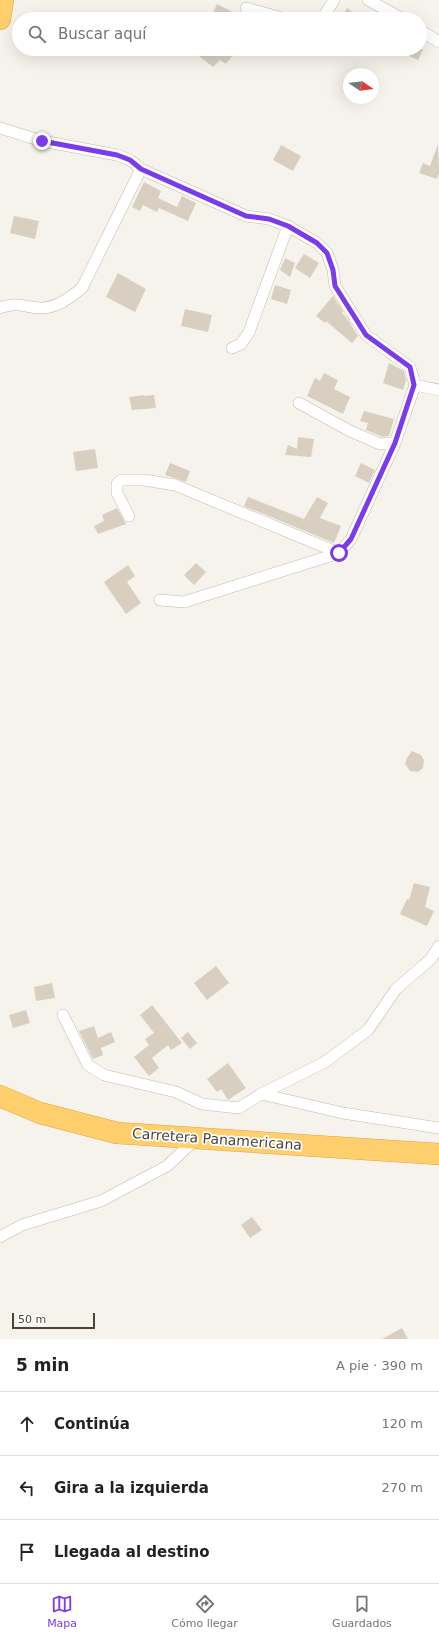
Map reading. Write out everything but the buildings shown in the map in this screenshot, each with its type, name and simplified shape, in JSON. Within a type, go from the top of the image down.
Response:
[{"type":"highway","points":[[0,19],[3,0]]},
{"type":"highway","name":"Carretera Panamericana","points":[[0,1096],[40,1113],[117,1133],[439,1154]]},
{"type":"street","points":[[326,12],[334,0]]},
{"type":"street","points":[[368,0],[390,12]]},
{"type":"street","points":[[246,8],[261,12]]},
{"type":"street","points":[[427,34],[439,42]]},
{"type":"street","points":[[0,128],[42,141],[117,155],[130,160],[141,169],[246,216],[269,219],[288,226],[317,243],[327,253],[333,270],[335,286],[366,335],[410,367],[414,385],[395,443],[351,539],[339,553],[184,602],[160,600]]},
{"type":"street","points":[[0,308],[16,304],[44,308],[60,304],[71,298],[82,288],[141,169]]},
{"type":"street","points":[[232,348],[241,344],[249,332],[288,226]]},
{"type":"street","points":[[414,385],[439,390]]},
{"type":"street","points":[[299,403],[350,431],[380,444],[395,443]]},
{"type":"street","points":[[129,516],[117,493],[117,484],[121,480],[144,480],[175,485],[339,553]]},
{"type":"street","points":[[63,1015],[88,1065],[104,1075],[176,1092],[202,1104],[239,1108],[260,1094],[325,1062],[368,1030],[396,989],[431,959],[439,946]]},
{"type":"street","points":[[260,1094],[343,1113],[439,1128]]},
{"type":"street","points":[[0,1237],[22,1225],[101,1201],[167,1166],[198,1138]]},
{"type":"route","points":[[42,141],[117,155],[130,160],[141,169],[246,216],[269,219],[288,226],[317,243],[327,253],[333,270],[335,286],[366,335],[410,367],[414,385],[395,443],[351,539],[339,553]]}]
